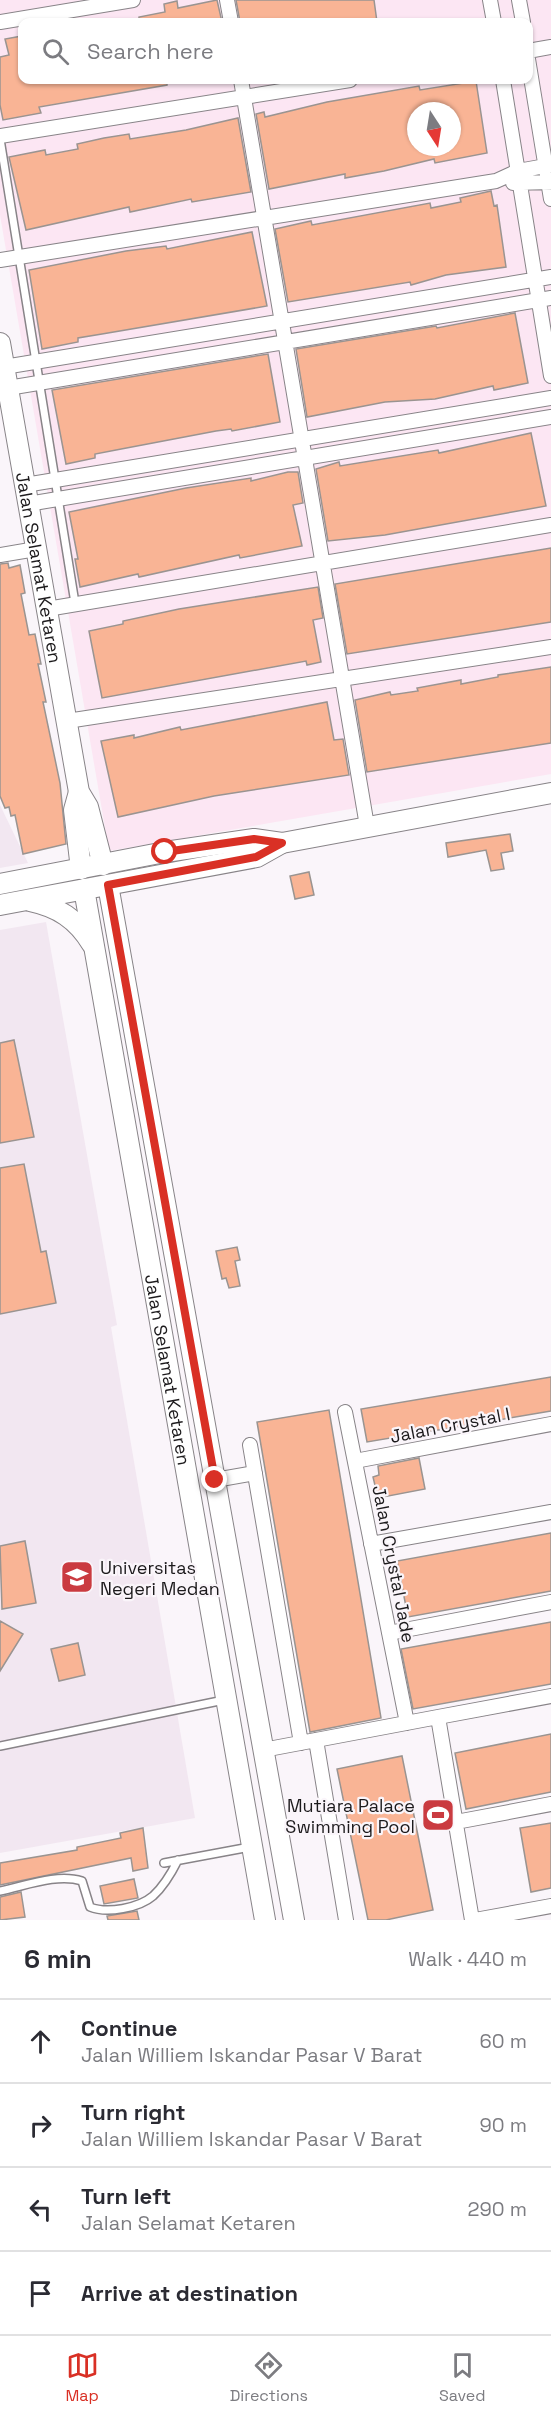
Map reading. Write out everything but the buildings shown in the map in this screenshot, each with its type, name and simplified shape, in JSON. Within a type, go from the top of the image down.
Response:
[{"type":"street","points":[[24,18],[133,0]]},
{"type":"street","points":[[228,0],[230,18]]},
{"type":"street","points":[[490,0],[493,18]]},
{"type":"street","points":[[519,0],[522,18]]},
{"type":"street","points":[[0,22],[18,19]]},
{"type":"street","points":[[533,50],[551,47]]},
{"type":"street","points":[[242,84],[367,826]]},
{"type":"street","points":[[0,138],[324,84]]},
{"type":"street","points":[[504,84],[536,279],[545,299],[551,376]]},
{"type":"street","points":[[533,84],[548,166],[551,200]]},
{"type":"street","points":[[0,260],[519,178],[548,166]]},
{"type":"street","points":[[519,178],[550,183]]},
{"type":"street","points":[[4,367],[551,276]]},
{"type":"street","points":[[472,290],[476,310]]},
{"type":"street","points":[[421,298],[425,319]]},
{"type":"street","points":[[8,388],[545,299]]},
{"type":"street","points":[[381,305],[384,325]]},
{"type":"street","points":[[344,311],[347,332]]},
{"type":"street","points":[[214,332],[218,353]]},
{"type":"street","points":[[176,339],[179,359]]},
{"type":"street","name":"Jalan Selamat Ketaren","points":[[0,343],[8,388],[6,416],[27,495],[79,792],[88,807],[103,865]]},
{"type":"street","points":[[135,346],[139,366]]},
{"type":"street","points":[[87,354],[90,374]]},
{"type":"street","points":[[27,495],[55,480],[551,398]]},
{"type":"street","points":[[27,495],[58,499],[551,417]]},
{"type":"street","points":[[47,609],[551,525]]},
{"type":"street","points":[[0,555],[36,549]]},
{"type":"street","points":[[67,722],[551,647]]},
{"type":"street","name":"Jalan Selamat Ketaren","points":[[79,792],[75,810],[81,869]]},
{"type":"street","points":[[0,905],[256,857],[282,843],[551,793]]},
{"type":"street","points":[[0,884],[254,839],[282,843]]},
{"type":"street","name":"Jalan Selamat Ketaren","points":[[108,885],[294,1920]]},
{"type":"street","name":"Jalan Selamat Ketaren","points":[[84,890],[265,1920]]},
{"type":"street","points":[[27,900],[59,910],[73,920],[94,946]]},
{"type":"street","points":[[128,1139],[153,1133]]},
{"type":"street","name":"Jalan Crystal Jade","points":[[345,1412],[407,1723]]},
{"type":"street","name":"Jalan Crystal I","points":[[355,1461],[551,1424]]},
{"type":"street","points":[[250,1445],[302,1743]]},
{"type":"street","points":[[215,1480],[255,1473]]},
{"type":"street","points":[[371,1544],[551,1512]]},
{"type":"street","points":[[202,1559],[228,1556]]},
{"type":"street","points":[[389,1634],[551,1602]]},
{"type":"street","points":[[263,1750],[551,1696]]},
{"type":"street","points":[[438,1717],[473,1920],[551,1906]]},
{"type":"street","points":[[316,1740],[346,1920]]},
{"type":"street","points":[[456,1822],[551,1804]]},
{"type":"lane","points":[[0,138],[75,603]]},
{"type":"lane","points":[[0,1746],[226,1700]]},
{"type":"lane","points":[[164,1863],[252,1847]]},
{"type":"lane","points":[[0,1891],[63,1878],[77,1880],[82,1881],[90,1907],[99,1911],[114,1910],[144,1902],[153,1896],[178,1860]]},
{"type":"shaded area","points":[[0,0],[551,0],[551,774],[109,851],[0,215]]},
{"type":"shaded area","points":[[0,805],[28,863],[0,868]]},
{"type":"shaded area","name":"Universitas Negeri Medan","points":[[46,922],[117,1325],[111,1327],[195,1818],[0,1853],[0,930]]},
{"type":"place","name":"Universitas Negeri Medan","points":[[77,1577]]},
{"type":"place","name":"Mutiara Palace Swimming Pool","points":[[438,1815]]},
{"type":"route","points":[[165,852],[254,839],[282,843],[256,857],[108,885],[215,1480]]}]
